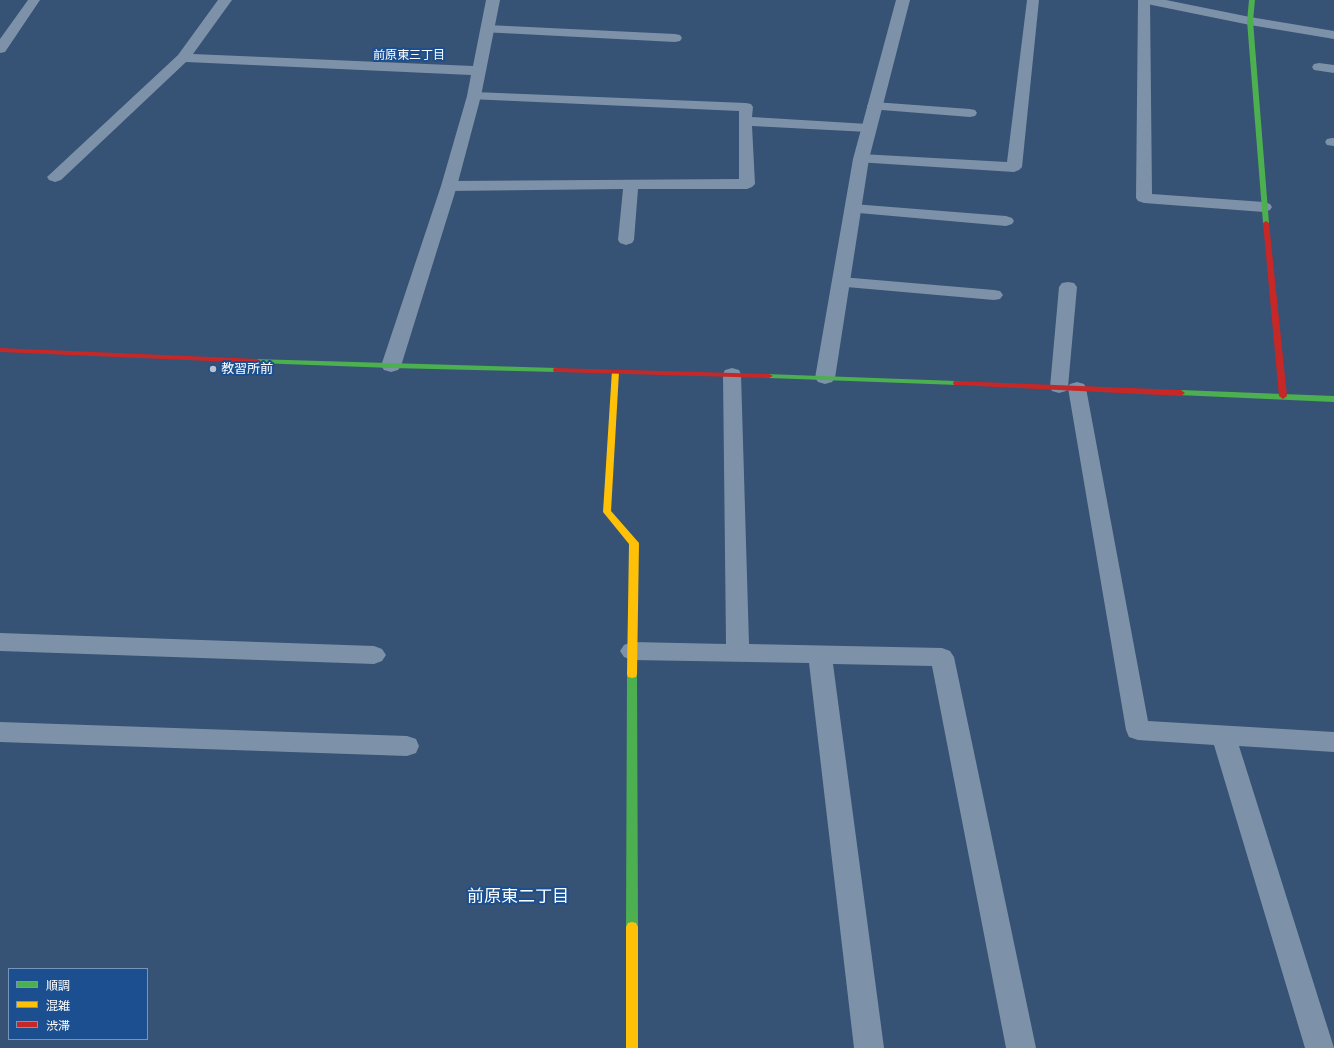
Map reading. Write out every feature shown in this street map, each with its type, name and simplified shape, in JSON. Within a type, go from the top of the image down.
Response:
[{"type":"street","points":[[55,177],[183,58],[224,0]]},
{"type":"street","points":[[392,366],[449,186],[474,96],[493,0]]},
{"type":"street","points":[[825,378],[853,208],[868,128],[903,0]]},
{"type":"street","points":[[1146,0],[1250,21],[1334,35]]},
{"type":"street","points":[[1252,0],[1250,21],[1264,207],[1283,396]]},
{"type":"street","points":[[183,58],[479,71]]},
{"type":"street","points":[[0,350],[392,366],[732,374],[1334,399]]},
{"type":"street","points":[[615,372],[607,512],[634,543],[632,651],[632,1048]]},
{"type":"lane","points":[[3,42],[34,0]]},
{"type":"lane","points":[[862,158],[1014,166],[1033,0]]},
{"type":"lane","points":[[1146,0],[1144,198],[1264,207]]},
{"type":"lane","points":[[487,29],[674,38]]},
{"type":"lane","points":[[1319,67],[1334,69]]},
{"type":"lane","points":[[449,186],[747,184],[746,107],[474,96]]},
{"type":"lane","points":[[874,106],[970,113]]},
{"type":"lane","points":[[745,121],[868,128]]},
{"type":"lane","points":[[626,240],[631,185]]},
{"type":"lane","points":[[853,208],[1006,221]]},
{"type":"lane","points":[[841,282],[994,296]]},
{"type":"lane","points":[[1068,287],[1068,387],[1138,730],[1334,742]]},
{"type":"lane","points":[[732,374],[738,653]]},
{"type":"lane","points":[[0,642],[374,655]]},
{"type":"lane","points":[[632,651],[820,656],[942,657],[1021,1048]]},
{"type":"lane","points":[[820,656],[869,1048]]},
{"type":"lane","points":[[0,732],[407,746]]},
{"type":"lane","points":[[1224,736],[1320,1048]]},
{"type":"traffic: fast","points":[[1252,0],[1250,21],[1266,223]]},
{"type":"traffic: fast","points":[[257,361],[557,370]]},
{"type":"traffic: fast","points":[[769,376],[957,383]]},
{"type":"traffic: fast","points":[[1181,393],[1334,399]]},
{"type":"traffic: fast","points":[[632,674],[632,927]]},
{"type":"traffic: slow","points":[[615,372],[607,512],[634,543],[632,674]]},
{"type":"traffic: slow","points":[[632,927],[632,1048]]},
{"type":"traffic: jam","points":[[1266,223],[1283,396]]},
{"type":"traffic: jam","points":[[0,350],[257,361]]},
{"type":"traffic: jam","points":[[557,370],[769,376]]},
{"type":"traffic: jam","points":[[957,383],[1181,393]]},
{"type":"place","name":"教習所前","points":[[213,369]]},
{"type":"district","name":"前原東三丁目","points":[[409,56]]},
{"type":"district","name":"前原東二丁目","points":[[518,897]]}]
